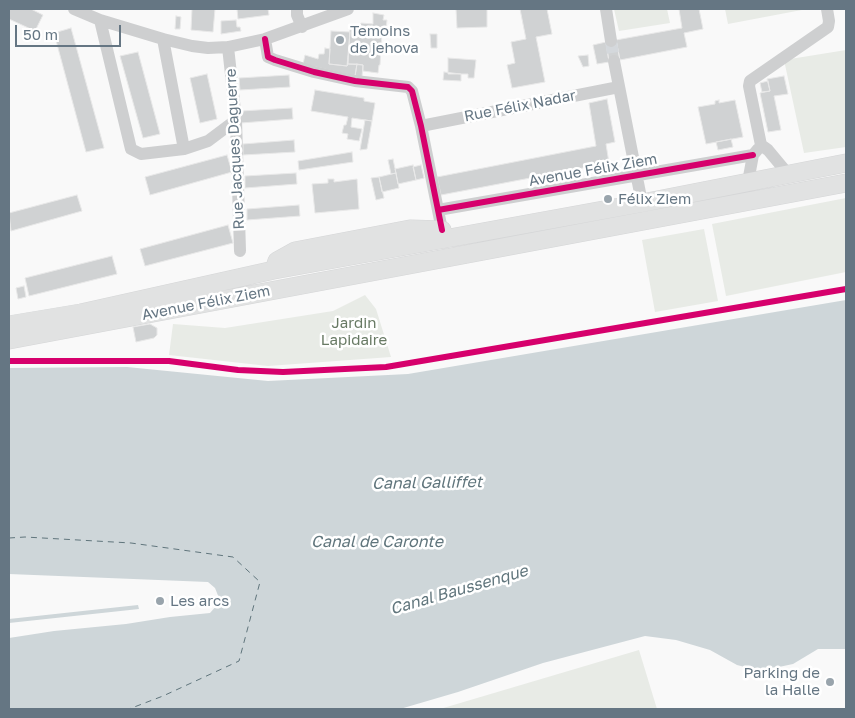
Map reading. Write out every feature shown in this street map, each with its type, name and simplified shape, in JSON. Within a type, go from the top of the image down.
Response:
[{"type":"main road","name":"Avenue Félix Ziem","points":[[9,325],[81,313],[274,270],[277,261],[295,251],[410,229],[442,235],[642,203],[846,163]]},
{"type":"main road","name":"Avenue Félix Ziem","points":[[9,340],[846,184]]},
{"type":"street","points":[[74,9],[100,20],[163,39],[192,46],[228,47],[265,39],[348,9]]},
{"type":"street","points":[[297,9],[296,14],[302,27]]},
{"type":"street","points":[[606,9],[611,42]]},
{"type":"street","points":[[748,182],[757,150],[750,81],[828,27],[830,21],[827,9]]},
{"type":"street","points":[[100,20],[131,148],[141,154],[184,149],[208,141],[236,120]]},
{"type":"street","points":[[163,39],[184,149]]},
{"type":"street","points":[[265,39],[268,57],[275,60],[314,72],[355,81],[408,87],[412,92],[421,126],[442,235]]},
{"type":"street","name":"Rue Jacques Daguerre","points":[[228,47],[236,120],[240,251]]},
{"type":"street","points":[[614,61],[637,176]]},
{"type":"street","name":"Rue Félix Nadar","points":[[421,126],[620,86]]},
{"type":"street","points":[[757,150],[768,150],[788,174]]},
{"type":"street","name":"Avenue Félix Ziem","points":[[438,210],[637,176],[757,150]]},
{"type":"street","name":"Avenue Félix Ziem","points":[[637,176],[642,203]]},
{"type":"green space","points":[[614,9],[667,9],[670,23],[619,31]]},
{"type":"green space","points":[[725,9],[807,9],[728,24]]},
{"type":"green space","points":[[846,50],[846,147],[804,153],[784,60]]},
{"type":"green space","points":[[846,198],[846,272],[726,296],[712,224]]},
{"type":"green space","points":[[704,229],[718,301],[655,312],[642,240]]},
{"type":"green space","name":"Jardin Lapidaire","points":[[365,295],[376,309],[391,357],[268,366],[169,355],[173,324],[225,328],[333,311]]},
{"type":"green space","points":[[639,650],[657,709],[440,709]]},
{"type":"water","name":"Canal de Caronte","points":[[846,300],[846,649],[818,649],[793,664],[760,671],[737,665],[710,650],[676,640],[645,636],[543,663],[458,692],[400,709],[9,709],[9,638],[210,613],[217,605],[219,598],[215,588],[208,582],[9,574],[9,368],[127,367],[268,381],[408,374]]},
{"type":"water","points":[[138,605],[139,609],[9,623],[9,619]]},
{"type":"building","points":[[9,9],[31,9],[43,15],[35,31],[9,19]]},
{"type":"building","points":[[192,9],[215,9],[213,32],[191,30]]},
{"type":"building","points":[[237,9],[268,9],[269,15],[238,19]]},
{"type":"building","points":[[456,9],[487,9],[487,27],[457,28]]},
{"type":"building","points":[[520,9],[547,9],[552,34],[536,37],[545,82],[512,88],[507,65],[515,63],[511,42],[526,39]]},
{"type":"building","points":[[679,9],[699,9],[703,29],[684,33],[687,47],[620,60],[616,40],[682,28]]},
{"type":"building","points":[[373,13],[384,15],[383,20],[387,20],[386,30],[382,32],[378,73],[363,71],[363,65],[348,64],[350,29],[360,26],[361,23],[373,24]]},
{"type":"building","points":[[176,16],[181,17],[180,29],[175,29]]},
{"type":"building","points":[[236,20],[237,27],[240,27],[241,31],[221,34],[221,21]]},
{"type":"building","points":[[71,28],[104,148],[86,152],[54,33]]},
{"type":"building","name":"Temoins de jehova","points":[[331,31],[350,32],[347,66],[329,64]]},
{"type":"building","points":[[430,34],[437,34],[437,48],[431,48]]},
{"type":"building","points":[[616,40],[620,60],[609,62],[606,42]]},
{"type":"building","points":[[606,42],[609,62],[597,64],[593,45]]},
{"type":"building","points":[[325,48],[330,49],[329,64],[347,66],[348,64],[357,64],[355,76],[303,64],[305,55],[318,59],[319,54],[324,54]]},
{"type":"building","points":[[138,52],[160,134],[143,138],[120,56]]},
{"type":"building","points":[[588,55],[589,66],[583,67],[578,56]]},
{"type":"building","points":[[448,58],[476,60],[474,78],[468,78],[468,74],[448,74]]},
{"type":"building","points":[[357,64],[363,65],[362,77],[355,76]]},
{"type":"building","points":[[444,72],[461,74],[461,81],[443,80]]},
{"type":"building","points":[[207,74],[217,119],[200,123],[190,78]]},
{"type":"building","points":[[289,75],[290,87],[240,90],[239,78]]},
{"type":"building","points":[[784,76],[788,94],[774,96],[781,130],[768,132],[760,93],[770,91],[767,79]]},
{"type":"building","points":[[768,81],[770,91],[762,92],[760,83]]},
{"type":"building","points":[[315,90],[364,98],[364,101],[375,103],[372,121],[352,118],[351,127],[362,129],[359,141],[347,139],[348,134],[342,133],[348,117],[311,111]]},
{"type":"building","points":[[607,99],[615,142],[606,144],[609,163],[441,195],[437,177],[596,146],[589,103]]},
{"type":"building","points":[[719,100],[719,103],[735,100],[743,137],[706,144],[698,107],[715,104],[715,101]]},
{"type":"building","points":[[292,108],[293,119],[241,123],[241,111]]},
{"type":"building","points":[[365,120],[372,121],[367,149],[360,150]]},
{"type":"building","points":[[731,139],[733,147],[718,150],[716,142]]},
{"type":"building","points":[[294,140],[295,152],[243,155],[243,144]]},
{"type":"building","points":[[352,152],[353,162],[299,170],[298,161]]},
{"type":"building","points":[[227,155],[232,172],[150,195],[145,177]]},
{"type":"building","points":[[393,159],[396,173],[391,174],[388,160]]},
{"type":"building","points":[[413,165],[416,180],[398,184],[395,169]]},
{"type":"building","points":[[421,165],[424,178],[416,180],[413,167]]},
{"type":"building","points":[[296,173],[297,184],[245,188],[245,176]]},
{"type":"building","points":[[396,173],[399,188],[382,192],[379,177]]},
{"type":"building","points":[[379,177],[384,198],[376,200],[371,178]]},
{"type":"building","points":[[328,179],[334,179],[334,182],[357,179],[359,209],[315,213],[312,184],[328,183]]},
{"type":"building","points":[[77,195],[82,211],[11,231],[9,213]]},
{"type":"building","points":[[299,205],[300,216],[247,220],[247,209]]},
{"type":"building","points":[[228,225],[233,243],[145,266],[140,249]]},
{"type":"building","points":[[112,256],[117,274],[29,296],[25,278]]},
{"type":"building","points":[[24,286],[26,297],[18,299],[16,288]]},
{"type":"building","points":[[150,324],[157,328],[157,335],[154,338],[136,342],[133,327]]},
{"type":"ferry route","points":[[9,538],[25,537],[131,543],[233,557],[260,582],[239,661],[163,696],[129,709]]},
{"type":"tunnel","points":[[611,41],[614,61]]},
{"type":"cycle path","points":[[265,39],[268,57],[275,60],[314,72],[355,81],[408,87],[412,91],[442,230]]},
{"type":"cycle path","points":[[438,210],[753,155]]},
{"type":"cycle path","points":[[9,361],[169,361],[238,370],[283,372],[386,367],[846,289]]},
{"type":"place","name":"Temoins de jehova","points":[[340,40]]},
{"type":"place","name":"Félix Ziem","points":[[608,199]]},
{"type":"place","name":"Les arcs","points":[[160,601]]},
{"type":"place","name":"Parking de la Halle","points":[[830,682]]},
{"type":"water label","name":"Canal Galliffet","points":[[427,483]]},
{"type":"water label","name":"Canal Baussenque","points":[[459,590]]}]
